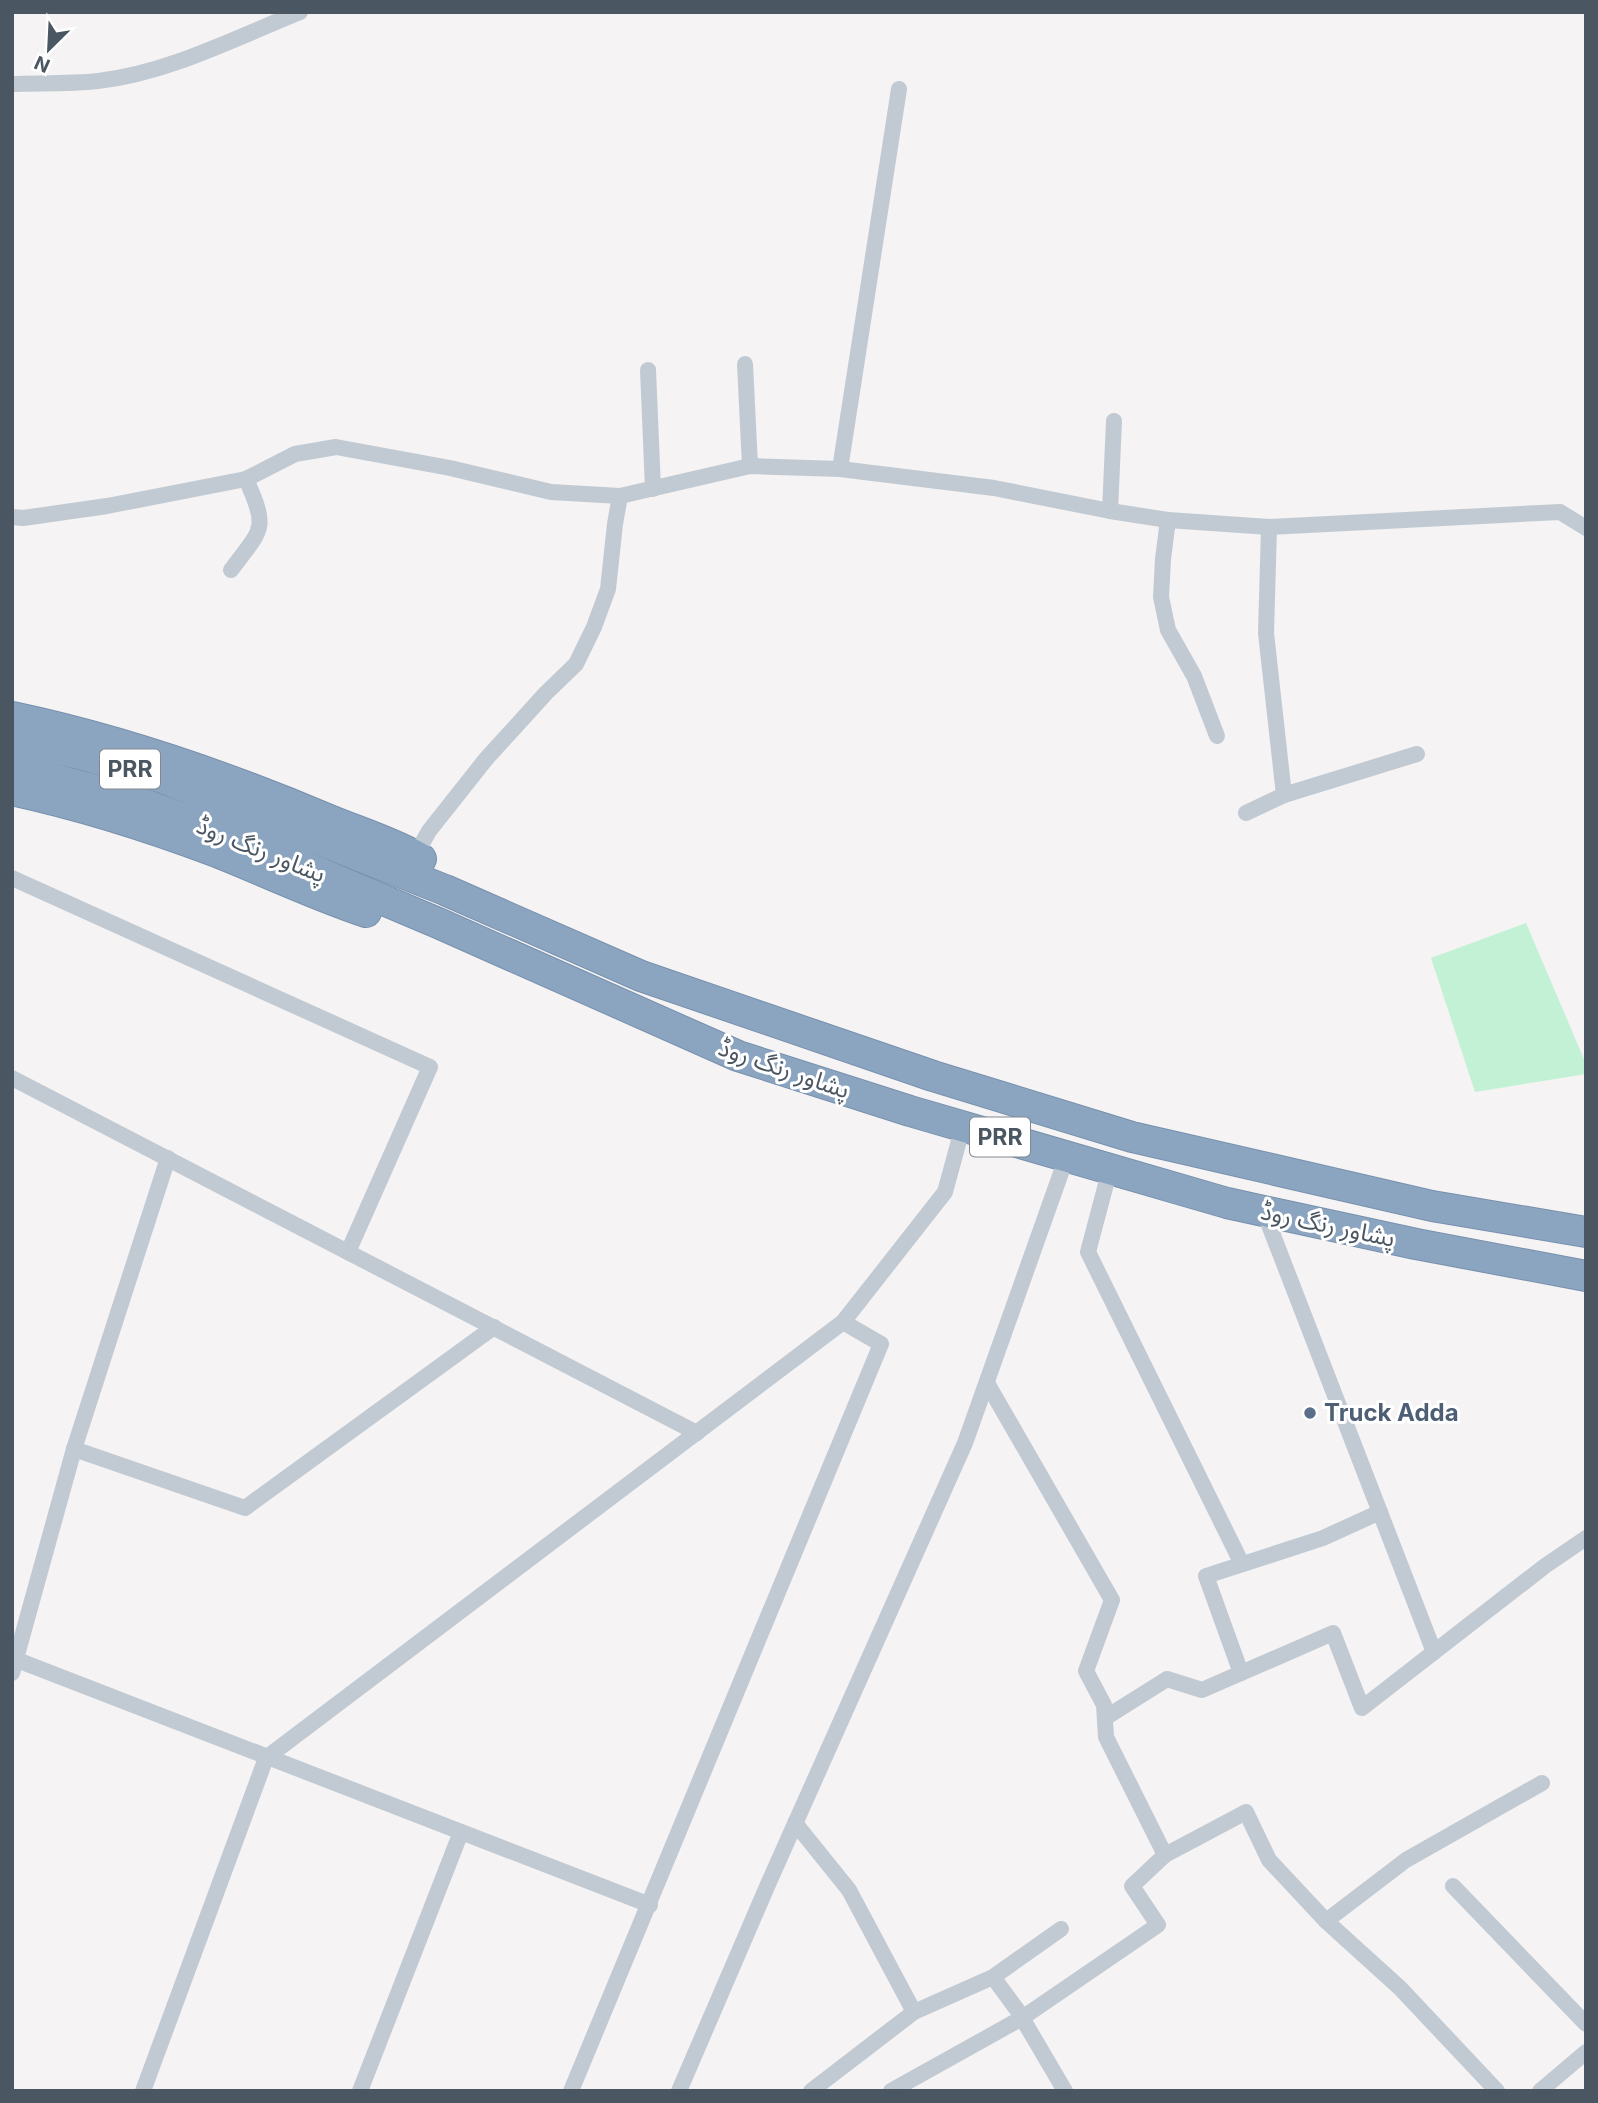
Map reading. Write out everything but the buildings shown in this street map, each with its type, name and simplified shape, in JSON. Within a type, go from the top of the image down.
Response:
[{"type":"highway","points":[[12,717],[64,727],[162,755],[256,789],[415,856],[422,860],[445,890]]},
{"type":"highway","name":"پشاور رنگ روڈ","points":[[12,740],[80,754],[163,778],[445,890],[641,976],[933,1076],[1132,1137],[1432,1206],[1586,1231]]},
{"type":"highway","name":"پشاور رنگ روڈ","points":[[12,768],[133,800],[230,835],[438,923],[738,1056],[963,1126],[1264,1212],[1586,1276]]},
{"type":"highway","points":[[12,790],[49,798],[155,831],[216,852],[324,898],[390,920],[438,923]]},
{"type":"street","points":[[12,84],[97,81],[141,73],[300,12]]},
{"type":"street","points":[[840,469],[899,89]]},
{"type":"street","points":[[745,364],[750,466]]},
{"type":"street","points":[[648,370],[653,489]]},
{"type":"street","points":[[1110,511],[1114,421]]},
{"type":"street","points":[[12,517],[23,518],[107,506],[246,479],[295,454],[336,447],[450,468],[551,492],[620,496],[750,466],[840,469],[994,488],[1168,520],[1269,527],[1560,512],[1586,528]]},
{"type":"street","points":[[231,569],[257,537],[260,524],[258,506],[246,479]]},
{"type":"street","points":[[415,856],[429,831],[486,759],[576,664],[608,589],[620,496]]},
{"type":"street","points":[[1168,520],[1161,597],[1168,630],[1194,676],[1217,736]]},
{"type":"street","points":[[1269,527],[1266,634],[1284,795]]},
{"type":"street","points":[[1247,813],[1284,795],[1417,754]]},
{"type":"street","points":[[12,878],[430,1068],[348,1252]]},
{"type":"street","points":[[12,1078],[697,1433]]},
{"type":"street","points":[[143,2091],[266,1758],[843,1322],[945,1192],[963,1126]]},
{"type":"street","points":[[679,2091],[965,1443],[1067,1156]]},
{"type":"street","points":[[168,1158],[74,1449],[14,1663],[650,1905]]},
{"type":"street","points":[[1110,1168],[1088,1252],[1242,1564]]},
{"type":"street","points":[[1264,1212],[1434,1652]]},
{"type":"street","points":[[570,2091],[650,1905],[881,1344],[843,1322]]},
{"type":"street","points":[[74,1449],[245,1508],[494,1328]]},
{"type":"street","points":[[987,1383],[1112,1600],[1086,1671],[1104,1705],[1106,1737],[1165,1855]]},
{"type":"street","points":[[1241,1673],[1206,1576],[1323,1538],[1380,1513]]},
{"type":"street","points":[[1105,1718],[1167,1679],[1202,1690],[1333,1633],[1362,1708],[1545,1566],[1586,1538]]},
{"type":"street","points":[[1326,1921],[1406,1860],[1542,1783]]},
{"type":"street","points":[[891,2091],[1022,2018],[1158,1925],[1132,1886],[1165,1855],[1246,1812],[1269,1860],[1326,1921],[1400,1988],[1495,2090]]},
{"type":"street","points":[[795,1823],[849,1890],[914,2012]]},
{"type":"street","points":[[360,2091],[461,1832]]},
{"type":"street","points":[[1452,1886],[1586,2024]]},
{"type":"street","points":[[811,2091],[832,2085],[914,2012],[993,1977],[1061,1929]]},
{"type":"street","points":[[993,1977],[1022,2018],[1058,2088]]},
{"type":"street","points":[[1540,2091],[1586,2052]]},
{"type":"green space","points":[[1526,923],[1586,1064],[1586,1074],[1475,1092],[1431,958]]},
{"type":"place","name":"Truck Adda","points":[[1310,1413]]}]
